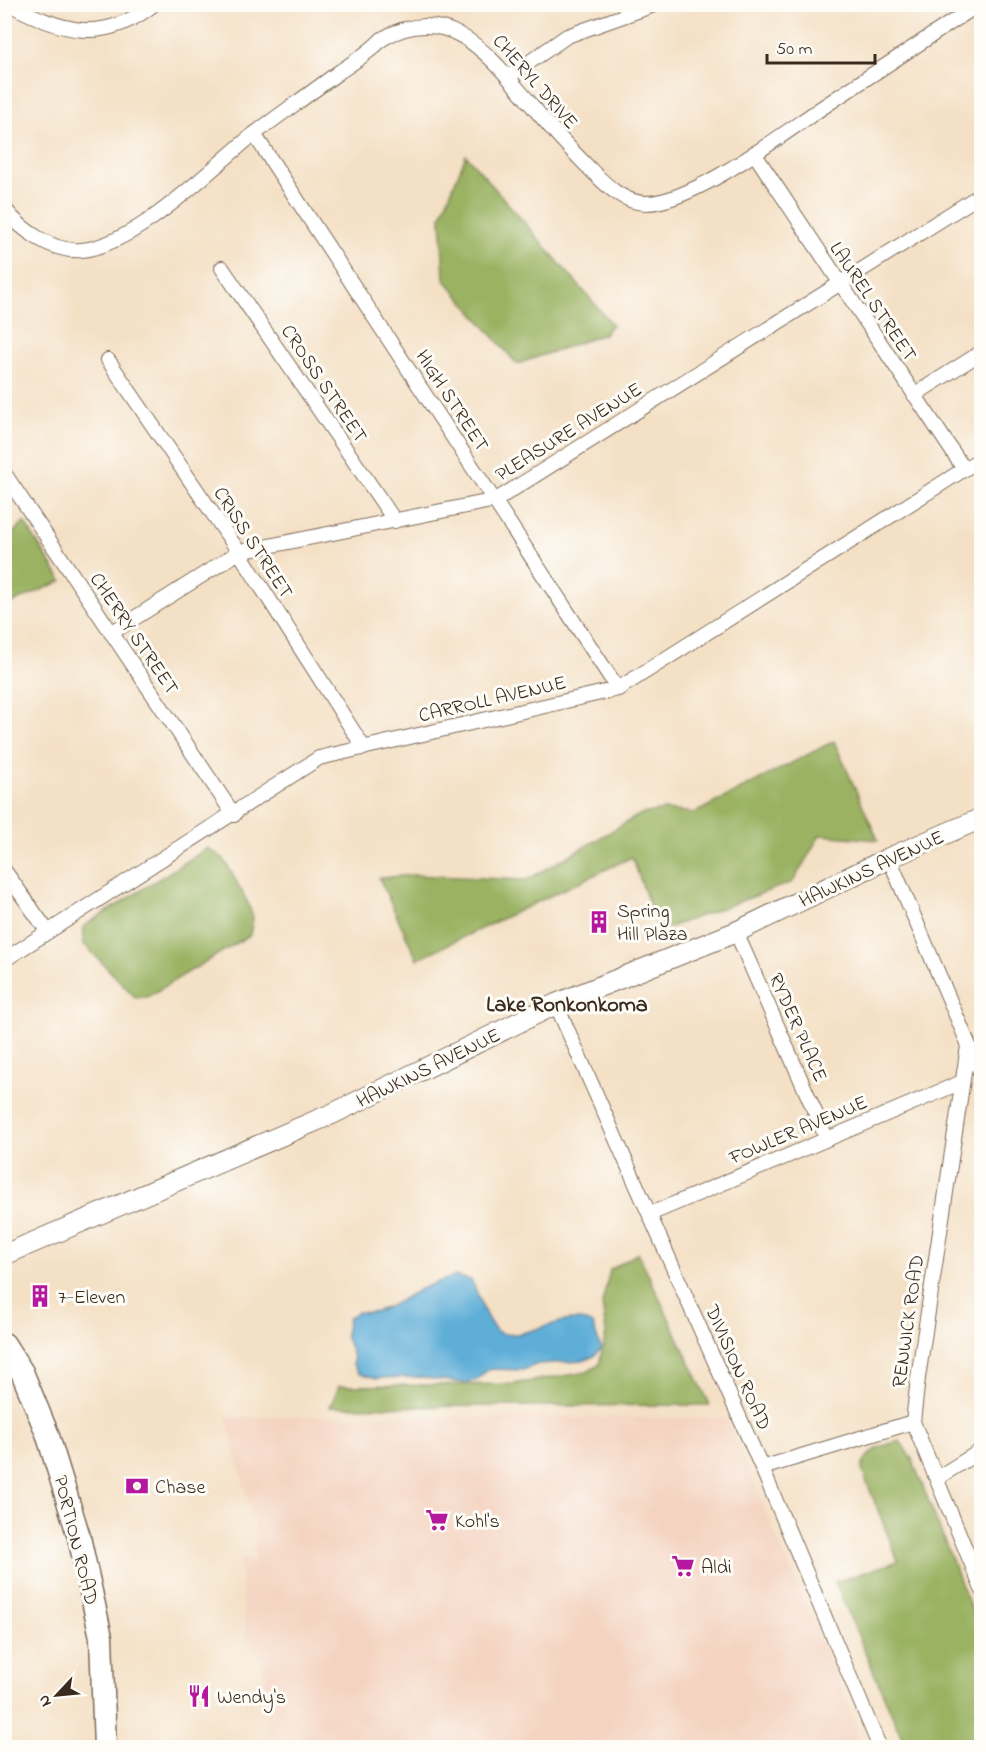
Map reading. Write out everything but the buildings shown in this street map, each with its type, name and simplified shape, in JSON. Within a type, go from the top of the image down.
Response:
[{"type":"main road","name":"PORTION ROAD","points":[[4,1344],[22,1372],[47,1433],[79,1537],[101,1637],[105,1748]]},
{"type":"street","points":[[9,4],[66,29],[89,32],[124,24],[154,4]]},
{"type":"street","points":[[508,77],[567,36],[657,4]]},
{"type":"street","name":"CHERYL DRIVE","points":[[4,208],[13,220],[28,231],[58,247],[80,250],[101,246],[152,217],[254,134],[382,39],[406,27],[435,24],[459,31],[481,46],[560,138],[606,185],[625,197],[644,203],[669,200],[689,192],[754,153],[979,4]]},
{"type":"street","name":"HIGH STREET","points":[[254,134],[618,689]]},
{"type":"street","name":"LAUREL STREET","points":[[754,153],[964,469]]},
{"type":"street","name":"PLEASURE AVENUE","points":[[111,633],[239,552],[496,500],[981,194]]},
{"type":"street","name":"CROSS STREET","points":[[222,267],[395,520]]},
{"type":"street","points":[[914,395],[981,352]]},
{"type":"street","name":"CRISS STREET","points":[[108,360],[239,552],[364,748]]},
{"type":"street","name":"CARROLL AVENUE","points":[[4,960],[319,758],[618,689],[981,459]]},
{"type":"street","name":"CHERRY STREET","points":[[4,473],[234,814]]},
{"type":"street","name":"HAWKINS AVENUE","points":[[4,1255],[334,1113],[556,1004],[736,932],[889,858],[981,818]]},
{"type":"street","points":[[889,858],[981,1076]]},
{"type":"street","points":[[4,870],[48,932]]},
{"type":"street","name":"RYDER PLACE","points":[[736,932],[826,1137]]},
{"type":"street","name":"DIVISION ROAD","points":[[556,1004],[762,1468],[880,1748]]},
{"type":"street","name":"RENWICK ROAD","points":[[969,1046],[918,1378],[914,1422],[981,1589]]},
{"type":"street","name":"FOWLER AVENUE","points":[[650,1214],[826,1137],[962,1082]]},
{"type":"street","points":[[762,1468],[914,1422]]},
{"type":"street","points":[[937,1478],[981,1450]]},
{"type":"shaded area","points":[[226,1417],[726,1418],[857,1725],[856,1741],[847,1748],[268,1747],[264,1666],[246,1637],[240,1559],[255,1560],[254,1524]]},
{"type":"green space","points":[[466,155],[612,324],[604,334],[517,364],[444,279],[441,216]]},
{"type":"green space","points":[[24,522],[62,581],[5,606],[5,541]]},
{"type":"green space","points":[[834,741],[878,840],[820,835],[793,882],[659,931],[632,857],[417,959],[379,878],[413,875],[527,880],[641,814],[664,810],[695,813]]},
{"type":"green space","points":[[208,848],[224,859],[248,903],[253,918],[250,935],[147,997],[135,997],[83,943],[84,926]]},
{"type":"green space","points":[[638,1253],[710,1405],[330,1407],[339,1386],[513,1384],[587,1372],[599,1365],[606,1333],[602,1303],[610,1270]]},
{"type":"green space","points":[[900,1441],[913,1461],[981,1634],[981,1747],[906,1747],[835,1582],[898,1561],[862,1470],[866,1458],[875,1450]]},
{"type":"water","points":[[455,1276],[471,1280],[488,1319],[496,1330],[504,1334],[516,1334],[571,1320],[583,1320],[593,1325],[601,1349],[594,1356],[583,1361],[538,1364],[523,1370],[489,1369],[476,1380],[466,1383],[417,1377],[376,1378],[359,1373],[352,1363],[354,1359],[345,1335],[348,1318],[357,1312],[373,1312],[388,1307],[424,1287]]},
{"type":"place","name":"Spring Hill Plaza","points":[[599,922]]},
{"type":"place","name":"7-Eleven","points":[[40,1296]]},
{"type":"place","name":"Chase","points":[[137,1486]]},
{"type":"place","name":"Kohl's","points":[[437,1520]]},
{"type":"place","name":"Aldi","points":[[683,1566]]},
{"type":"place","name":"Wendy's","points":[[199,1696]]},
{"type":"district","name":"Lake Ronkonkoma","points":[[567,1003]]}]
